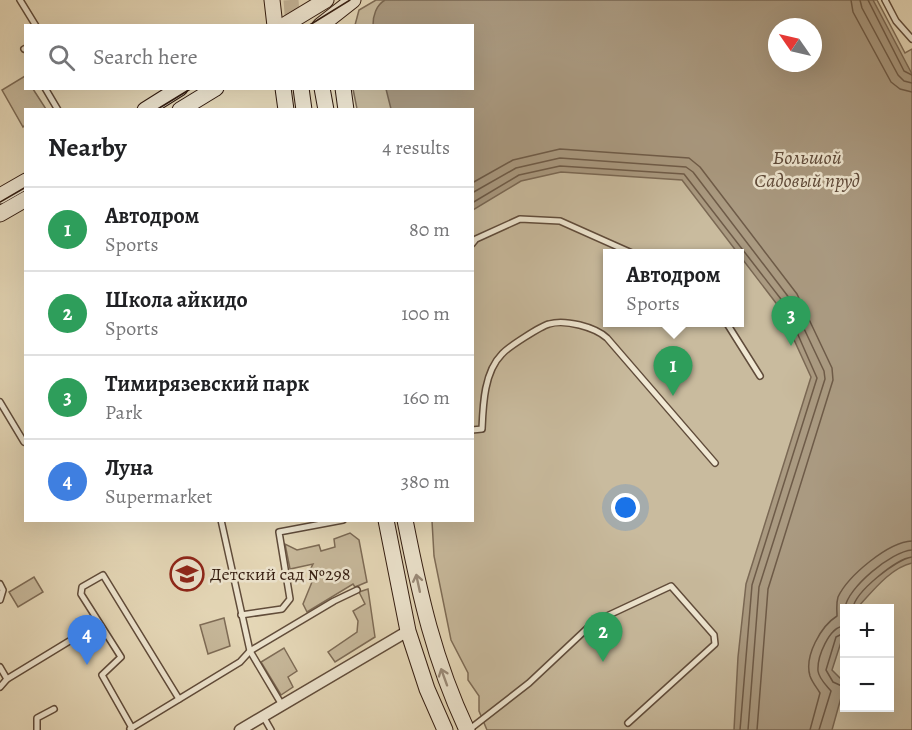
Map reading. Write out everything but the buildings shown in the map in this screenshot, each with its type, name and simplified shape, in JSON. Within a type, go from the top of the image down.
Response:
[{"type":"main road","points":[[272,0],[275,24]]},
{"type":"main road","points":[[287,24],[326,0]]},
{"type":"main road","points":[[329,23],[331,0]]},
{"type":"main road","points":[[329,23],[353,0]]},
{"type":"main road","points":[[148,108],[177,90]]},
{"type":"main road","points":[[183,108],[213,90]]},
{"type":"main road","points":[[283,90],[286,108]]},
{"type":"main road","points":[[301,90],[304,108]]},
{"type":"main road","points":[[322,90],[326,108]]},
{"type":"main road","points":[[343,90],[346,108]]},
{"type":"main road","points":[[0,196],[24,182]]},
{"type":"main road","points":[[0,214],[24,200]]},
{"type":"main road","points":[[385,522],[394,556],[408,631],[427,689],[445,730]]},
{"type":"main road","points":[[407,522],[426,622],[444,679],[468,730]]},
{"type":"street","points":[[240,730],[408,631]]},
{"type":"lane","points":[[20,0],[35,24]]},
{"type":"lane","points":[[885,0],[896,21],[912,39]]},
{"type":"lane","points":[[46,90],[57,108]]},
{"type":"lane","points":[[474,242],[520,219],[560,221],[623,249]]},
{"type":"lane","points":[[474,430],[482,429],[483,399],[492,370],[502,354],[550,323],[587,326],[607,338],[715,463]]},
{"type":"lane","points":[[729,327],[760,376]]},
{"type":"lane","points":[[0,402],[24,442]]},
{"type":"lane","points":[[221,522],[250,651],[282,705]]},
{"type":"lane","points":[[241,615],[282,609],[290,599],[279,532],[332,522]]},
{"type":"lane","points":[[179,699],[104,575],[82,587],[81,594],[121,657],[102,675],[134,728],[240,662],[250,651],[334,601],[357,590]]},
{"type":"lane","points":[[0,584],[3,590],[0,600]]},
{"type":"lane","points":[[468,730],[483,722],[529,683],[594,622],[671,586],[714,635],[715,644],[628,723]]},
{"type":"lane","points":[[0,687],[7,679],[99,623]]},
{"type":"lane","points":[[0,667],[7,679]]},
{"type":"lane","points":[[37,730],[37,718],[54,709]]},
{"type":"lane","points":[[263,716],[271,730]]},
{"type":"shaded area","points":[[376,0],[877,0],[905,53],[912,49],[912,730],[487,730],[479,711],[479,696],[468,680],[468,673],[451,640],[434,556],[432,522],[474,522],[474,108],[357,108],[353,90],[474,90],[474,24],[355,24],[359,10]]},
{"type":"shaded area","points":[[24,77],[24,90],[34,90],[45,108],[24,108],[23,127],[2,90]]},
{"type":"shaded area","points":[[350,533],[359,540],[367,582],[355,587],[353,584],[307,612],[303,604],[312,582],[310,570],[313,564],[290,569],[285,544],[297,550],[319,545],[321,551],[335,547],[334,539]]},
{"type":"shaded area","points":[[34,577],[43,592],[18,607],[9,592]]},
{"type":"shaded area","points":[[368,589],[375,637],[335,662],[328,652],[357,632],[358,621],[353,611],[365,604],[359,592]]},
{"type":"shaded area","points":[[224,618],[230,646],[208,654],[200,625]]},
{"type":"shaded area","points":[[284,648],[297,671],[288,677],[293,687],[281,695],[261,662]]},
{"type":"water","name":"Большой Садовый пруд","points":[[385,0],[873,0],[912,74],[912,563],[889,575],[861,604],[840,604],[840,645],[832,670],[840,678],[840,701],[832,730],[734,730],[738,657],[746,584],[811,377],[779,307],[744,261],[744,249],[735,249],[682,180],[561,172],[521,181],[474,209],[474,108],[391,108],[386,90],[474,90],[474,24],[373,24],[376,11]]},
{"type":"tunnel","points":[[291,0],[293,24]]},
{"type":"tram line","points":[[311,24],[350,0]]},
{"type":"tram line","points":[[159,108],[189,90]]},
{"type":"tram line","points":[[0,202],[24,188]]},
{"type":"place","name":"Тимирязевский парк","points":[[791,346]]},
{"type":"place","name":"Автодром","points":[[673,396]]},
{"type":"place","name":"Детский сад №298","points":[[187,574]]},
{"type":"place","name":"Школа айкидо","points":[[603,662]]},
{"type":"place","name":"Луна","points":[[87,665]]}]
